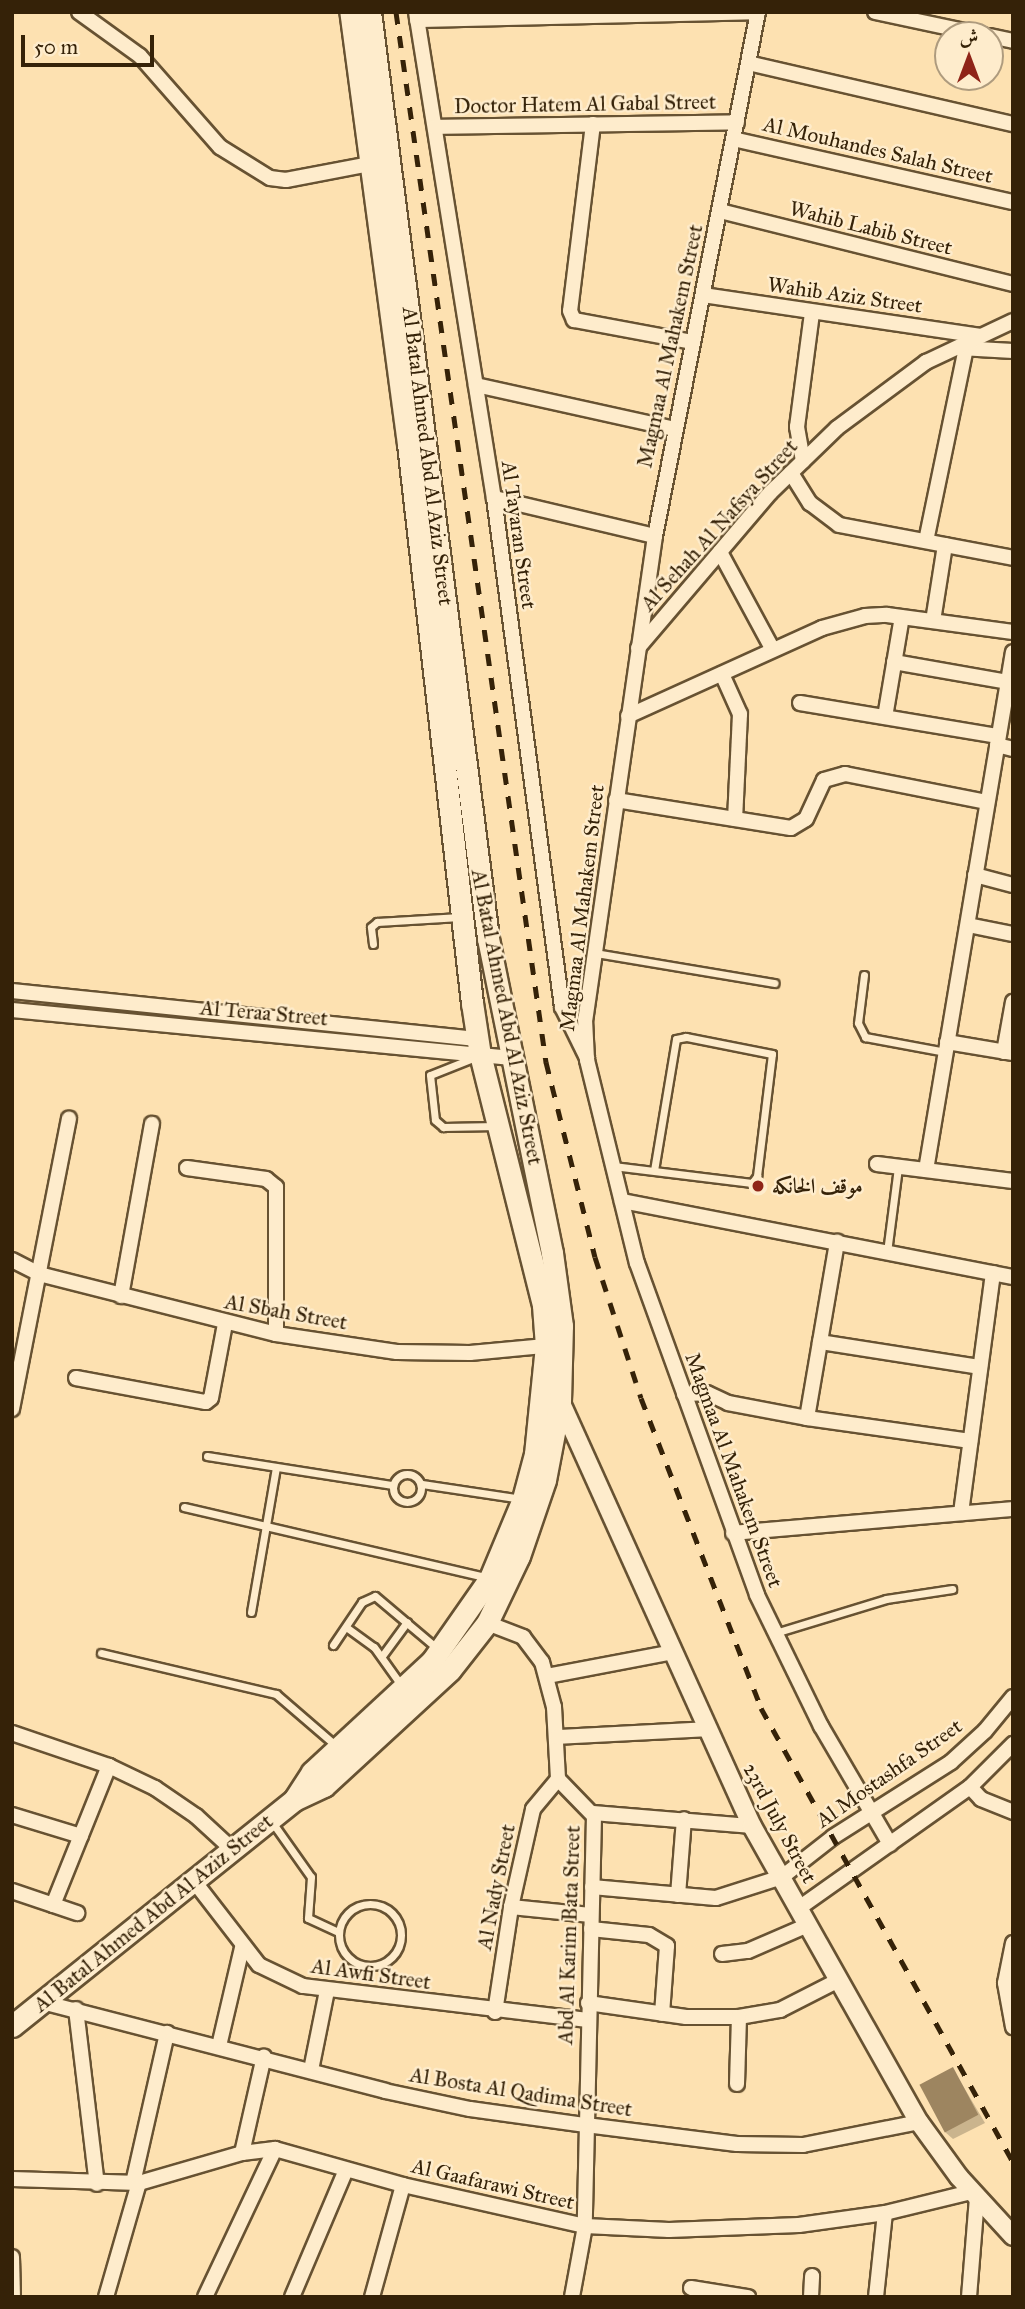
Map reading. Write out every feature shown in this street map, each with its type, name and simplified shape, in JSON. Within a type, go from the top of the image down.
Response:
[{"type":"main road","name":"Al Batal Ahmed Abd Al Aziz Street","points":[[294,1800],[312,1772],[440,1651],[490,1578],[523,1499],[554,1345],[479,1047],[460,916],[408,444],[350,12]]},
{"type":"main road","name":"Al Batal Ahmed Abd Al Aziz Street","points":[[12,2026],[294,1800],[324,1786],[440,1679],[487,1623],[519,1556],[545,1480],[560,1401],[554,1345],[552,1252],[488,937],[370,12]]},
{"type":"street","points":[[79,12],[140,56],[220,147],[270,178],[286,180],[370,164]]},
{"type":"street","points":[[416,16],[758,12]]},
{"type":"street","name":"Magmaa Al Mahakem Street","points":[[758,12],[655,536],[585,1019],[587,1059],[637,1263],[733,1532],[775,1633],[821,1726],[890,1844]]},
{"type":"street","points":[[875,12],[934,25]]},
{"type":"street","name":"Al Tayaran Street","points":[[416,16],[494,498],[562,1007],[587,1059]]},
{"type":"street","points":[[748,63],[1013,124]]},
{"type":"street","name":"Doctor Hatem Al Gabal Street","points":[[435,127],[737,122]]},
{"type":"street","points":[[593,124],[570,311],[574,320],[693,342]]},
{"type":"street","name":"Al Mouhandes Salah Street","points":[[733,139],[1013,202]]},
{"type":"street","name":"Wahib Labib Street","points":[[720,211],[1013,284]]},
{"type":"street","name":"Wahib Aziz Street","points":[[703,295],[981,336]]},
{"type":"street","points":[[803,461],[798,451],[797,427],[812,313]]},
{"type":"street","name":"Al Sehah Al Nafsya Street","points":[[637,649],[791,473],[876,396],[981,336],[1013,321]]},
{"type":"street","points":[[926,541],[961,348],[1013,351]]},
{"type":"street","points":[[476,385],[674,429]]},
{"type":"street","points":[[791,473],[810,503],[839,525],[1013,558]]},
{"type":"street","points":[[494,498],[655,536]]},
{"type":"street","points":[[933,621],[945,545]]},
{"type":"street","points":[[720,552],[773,650]]},
{"type":"street","points":[[885,717],[902,617]]},
{"type":"street","points":[[628,716],[843,621],[902,617],[1013,632]]},
{"type":"street","points":[[926,1170],[1013,652]]},
{"type":"street","points":[[894,662],[1007,682]]},
{"type":"street","points":[[722,674],[740,714],[735,819]]},
{"type":"street","points":[[800,703],[885,717],[998,741],[1013,749]]},
{"type":"street","points":[[617,800],[797,827],[806,819],[824,780],[837,774],[987,802]]},
{"type":"street","points":[[975,875],[1013,886]]},
{"type":"street","points":[[968,925],[1013,934]]},
{"type":"street","name":"Al Teraa Street","points":[[12,992],[479,1047],[512,1058]]},
{"type":"street","points":[[946,1047],[1008,1052],[1013,1002]]},
{"type":"street","name":"Al Teraa Street","points":[[12,1010],[479,1047]]},
{"type":"street","points":[[12,1409],[69,1119]]},
{"type":"street","points":[[121,1296],[152,1124]]},
{"type":"street","points":[[877,1164],[1012,1175]]},
{"type":"street","points":[[187,1168],[274,1183],[276,1334]]},
{"type":"street","points":[[622,1201],[1013,1277]]},
{"type":"street","points":[[807,1418],[836,1242]]},
{"type":"street","name":"Al Sbah Street","points":[[12,1260],[39,1274],[225,1324],[276,1334],[397,1352],[470,1353],[554,1345]]},
{"type":"street","points":[[961,1513],[993,1273]]},
{"type":"street","points":[[76,1378],[203,1403],[211,1398],[225,1324]]},
{"type":"street","points":[[820,1342],[981,1367]]},
{"type":"street","points":[[684,1394],[708,1393],[728,1403],[807,1418],[970,1441]]},
{"type":"street","name":"23rd July Street","points":[[560,1401],[752,1826],[919,2122],[974,2195],[1013,2236]]},
{"type":"street","points":[[733,1532],[1013,1509]]},
{"type":"street","points":[[487,1623],[523,1637],[547,1676],[557,1737],[558,1779]]},
{"type":"street","points":[[547,1676],[673,1651]]},
{"type":"street","name":"Al Mostashfa Street","points":[[592,1888],[716,1898],[782,1877],[962,1752],[1013,1697]]},
{"type":"street","points":[[557,1737],[708,1729]]},
{"type":"street","points":[[12,1733],[109,1766],[155,1788],[196,1816],[233,1850]]},
{"type":"street","points":[[799,1908],[970,1787],[1013,1744]]},
{"type":"street","points":[[54,1905],[109,1766]]},
{"type":"street","name":"Abd Al Karim Bata Street","points":[[558,1779],[567,1793],[593,1814],[585,2226],[572,2297]]},
{"type":"street","name":"Al Nady Street","points":[[495,2012],[510,1907],[533,1809],[558,1779]]},
{"type":"street","points":[[970,1787],[981,1799],[1013,1812]]},
{"type":"street","points":[[593,1814],[752,1826]]},
{"type":"street","points":[[12,1815],[81,1836]]},
{"type":"street","points":[[678,1895],[684,1819]]},
{"type":"street","name":"Al Awfi Street","points":[[194,1881],[242,1948],[280,1978],[327,1991],[495,2012],[587,2020]]},
{"type":"street","points":[[12,1891],[77,1913]]},
{"type":"street","points":[[510,1907],[649,1935],[667,1946],[662,2014]]},
{"type":"street","points":[[722,1954],[748,1951],[808,1925]]},
{"type":"street","points":[[1013,1943],[1009,1984],[1013,2026]]},
{"type":"street","points":[[219,2046],[242,1948]]},
{"type":"street","points":[[588,2003],[662,2014],[739,2017],[780,2010],[839,1980]]},
{"type":"street","points":[[311,2070],[327,1991]]},
{"type":"street","name":"Al Bosta Al Qadima Street","points":[[42,2002],[470,2109],[586,2125],[737,2144],[803,2145],[919,2122]]},
{"type":"street","points":[[76,2009],[97,2183]]},
{"type":"street","points":[[737,2084],[739,2017]]},
{"type":"street","points":[[106,2297],[136,2183],[167,2034]]},
{"type":"street","points":[[242,2153],[264,2056]]},
{"type":"street","points":[[205,2297],[275,2149]]},
{"type":"street","name":"Al Gaafarawi Street","points":[[12,2179],[136,2183],[242,2153],[275,2149],[403,2185],[585,2226],[756,2229],[885,2213],[974,2195]]},
{"type":"street","points":[[292,2297],[346,2170]]},
{"type":"street","points":[[372,2297],[403,2185]]},
{"type":"street","points":[[969,2297],[974,2195]]},
{"type":"street","points":[[876,2297],[885,2213]]},
{"type":"street","points":[[12,2257],[13,2297]]},
{"type":"street","points":[[811,2297],[812,2276]]},
{"type":"street","points":[[691,2288],[748,2297]]},
{"type":"lane","points":[[373,944],[371,927],[377,922],[460,916]]},
{"type":"lane","points":[[595,953],[775,984]]},
{"type":"lane","points":[[864,975],[858,1023],[865,1037],[946,1047]]},
{"type":"lane","points":[[612,1166],[755,1180],[772,1054],[686,1037],[676,1039],[654,1170]]},
{"type":"lane","points":[[479,1047],[430,1075],[436,1121],[443,1127],[498,1126]]},
{"type":"lane","points":[[887,1252],[898,1167]]},
{"type":"lane","points":[[207,1457],[393,1485]]},
{"type":"lane","points":[[251,1612],[276,1467]]},
{"type":"lane","points":[[422,1484],[420,1495],[411,1502],[395,1496],[393,1485],[399,1476],[410,1473],[422,1484],[523,1499]]},
{"type":"lane","points":[[184,1507],[490,1578]]},
{"type":"lane","points":[[775,1633],[886,1599],[952,1589]]},
{"type":"lane","points":[[333,1645],[370,1596],[379,1597],[440,1651]]},
{"type":"lane","points":[[382,1656],[407,1622]]},
{"type":"lane","points":[[345,1627],[382,1656],[403,1688]]},
{"type":"lane","points":[[101,1653],[276,1694],[338,1748]]},
{"type":"lane","points":[[270,1819],[311,1877],[308,1918],[338,1932],[346,1956],[369,1966],[392,1956],[401,1933],[390,1911],[366,1903],[344,1916],[338,1932]]},
{"type":"building","points":[[953,2067],[978,2115],[945,2133],[919,2085]]},
{"type":"railway","points":[[396,12],[546,1062],[595,1257],[641,1398],[761,1708],[1013,2162]]},
{"type":"place","name":"موقف الخانكه","points":[[758,1186]]}]
